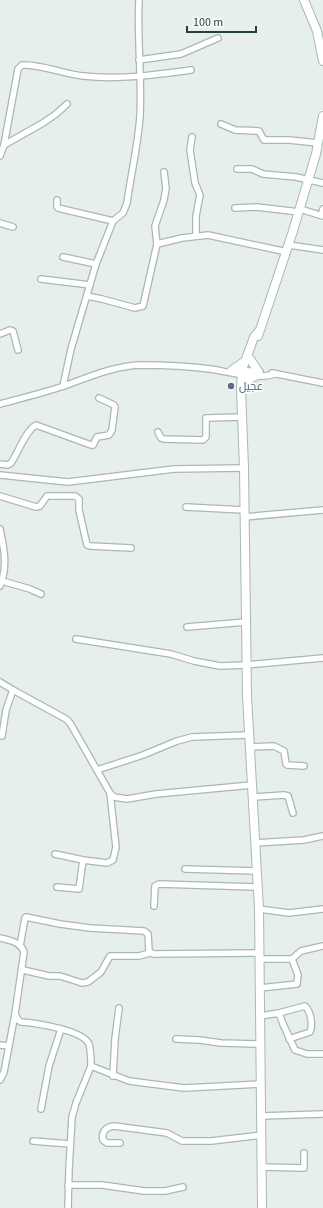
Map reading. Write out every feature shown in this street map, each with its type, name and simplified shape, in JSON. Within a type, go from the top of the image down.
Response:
[{"type":"main road","points":[[304,0],[320,30],[323,61]]},
{"type":"main road","points":[[262,1208],[259,909],[246,665],[244,468],[241,375],[248,360],[254,337],[259,331],[288,248],[320,138],[323,116]]},
{"type":"main road","points":[[241,375],[251,378],[258,373],[248,360]]},
{"type":"main road","points":[[241,375],[248,360]]},
{"type":"street","points":[[63,386],[71,349],[96,264],[113,220],[123,213],[127,203],[140,116],[138,36],[139,0]]},
{"type":"street","points":[[139,60],[181,54],[218,38]]},
{"type":"street","points":[[0,156],[4,145],[18,69],[22,65],[82,76],[140,77],[191,70]]},
{"type":"street","points":[[4,145],[43,123],[67,104]]},
{"type":"street","points":[[221,124],[235,130],[259,131],[264,140],[320,138]]},
{"type":"street","points":[[192,136],[190,150],[194,183],[200,196],[196,216],[196,236]]},
{"type":"street","points":[[237,169],[252,169],[264,174],[296,177],[323,183]]},
{"type":"street","points":[[87,296],[135,308],[142,306],[157,244],[155,226],[164,200],[166,188],[164,172]]},
{"type":"street","points":[[57,200],[58,208],[113,220]]},
{"type":"street","points":[[235,208],[252,206],[299,211],[322,216],[323,209]]},
{"type":"street","points":[[0,223],[13,227]]},
{"type":"street","points":[[157,244],[182,238],[208,235],[288,248],[323,250]]},
{"type":"street","points":[[63,257],[96,264]]},
{"type":"street","points":[[41,279],[90,284]]},
{"type":"street","points":[[0,334],[10,330],[13,331],[18,350]]},
{"type":"street","points":[[0,404],[112,370],[131,366],[181,366],[218,370],[241,375],[258,373],[270,376],[276,374],[323,384]]},
{"type":"street","points":[[0,464],[8,465],[12,463],[32,426],[36,425],[91,445],[93,445],[97,437],[109,435],[112,430],[115,407],[114,405],[99,398]]},
{"type":"street","points":[[158,432],[161,438],[164,439],[203,440],[206,436],[206,418],[242,417]]},
{"type":"street","points":[[0,475],[68,482],[160,470],[244,468]]},
{"type":"street","points":[[0,496],[36,507],[40,506],[47,496],[75,496],[79,499],[78,510],[87,544],[90,546],[131,548]]},
{"type":"street","points":[[186,507],[244,514],[323,510]]},
{"type":"street","points":[[0,529],[5,560],[1,583],[25,588],[41,594]]},
{"type":"street","points":[[187,627],[246,622]]},
{"type":"street","points":[[76,639],[171,654],[194,661],[215,665],[246,665],[323,658]]},
{"type":"street","points":[[0,682],[66,719],[70,723],[110,793],[114,797],[127,799],[156,794],[252,785]]},
{"type":"street","points":[[2,736],[6,710],[13,690]]},
{"type":"street","points":[[97,770],[183,739],[249,735]]},
{"type":"street","points":[[250,747],[276,747],[284,751],[287,765],[304,766]]},
{"type":"street","points":[[55,854],[107,863],[113,860],[116,847],[110,793]]},
{"type":"street","points":[[253,797],[288,796],[293,813]]},
{"type":"street","points":[[255,843],[304,840],[323,836]]},
{"type":"street","points":[[57,887],[79,889],[83,860]]},
{"type":"street","points":[[186,869],[257,871]]},
{"type":"street","points":[[154,906],[156,886],[159,884],[258,887]]},
{"type":"street","points":[[259,909],[289,913],[323,909]]},
{"type":"street","points":[[20,946],[26,917],[84,927],[144,931],[148,934],[150,953]]},
{"type":"street","points":[[0,938],[14,942],[20,946],[24,952],[23,970],[15,1014],[9,1046],[3,1062],[3,1077],[0,1080]]},
{"type":"street","points":[[23,970],[49,976],[60,976],[82,983],[88,982],[101,972],[110,956],[139,956],[150,953],[155,955],[260,956],[292,959],[301,951],[323,946]]},
{"type":"street","points":[[260,988],[297,984],[298,975],[292,959]]},
{"type":"street","points":[[260,1016],[305,1006],[307,1007],[310,1016],[310,1032],[289,1039]]},
{"type":"street","points":[[113,1076],[115,1039],[119,1008]]},
{"type":"street","points":[[279,1013],[289,1039],[293,1047],[298,1052],[307,1054],[323,1054]]},
{"type":"street","points":[[15,1014],[21,1022],[60,1029],[86,1040],[89,1044],[91,1066],[73,1110],[70,1144],[68,1208]]},
{"type":"street","points":[[41,1109],[49,1066],[60,1029]]},
{"type":"street","points":[[176,1039],[221,1043],[260,1044]]},
{"type":"street","points":[[0,1045],[9,1046]]},
{"type":"street","points":[[91,1066],[113,1076],[129,1081],[184,1088],[261,1084]]},
{"type":"street","points":[[261,1116],[323,1114]]},
{"type":"street","points":[[120,1143],[104,1142],[102,1138],[106,1128],[114,1126],[164,1133],[182,1141],[199,1142],[262,1135]]},
{"type":"street","points":[[33,1141],[70,1144]]},
{"type":"street","points":[[262,1167],[304,1168],[304,1152]]},
{"type":"street","points":[[68,1185],[102,1185],[165,1191],[183,1187]]},
{"type":"place","name":"عجيل","points":[[231,386]]}]
